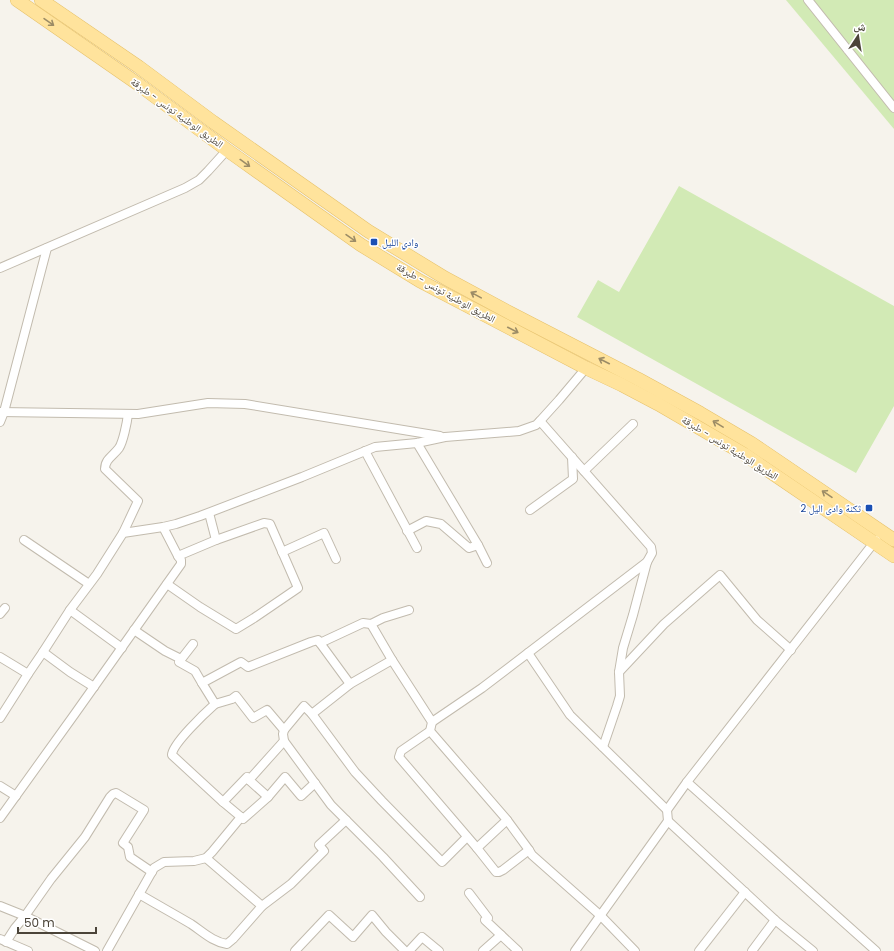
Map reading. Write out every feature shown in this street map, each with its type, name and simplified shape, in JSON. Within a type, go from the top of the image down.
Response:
[{"type":"main road","name":"الطريق الوطنية تونس - طبرقة","points":[[17,0],[138,84],[227,150],[361,245],[420,281],[658,404],[744,454],[879,537],[894,540]]},
{"type":"main road","name":"الطريق الوطنية تونس - طبرقة","points":[[41,0],[139,67],[219,126],[368,231],[445,278],[498,307],[638,378],[751,443],[879,537],[894,556]]},
{"type":"street","points":[[808,0],[894,108]]},
{"type":"street","points":[[0,268],[185,188],[203,176],[227,150]]},
{"type":"street","points":[[0,422],[47,248]]},
{"type":"street","points":[[123,533],[176,524],[209,513],[375,447],[417,443],[445,437],[520,431],[536,425],[586,368]]},
{"type":"street","points":[[2,412],[138,414],[208,403],[245,404],[445,437]]},
{"type":"street","points":[[1,713],[70,610],[97,574],[123,533],[138,501],[106,469],[105,466],[106,461],[120,447],[128,414]]},
{"type":"street","points":[[540,421],[651,547],[652,553],[647,562],[623,648],[619,672],[620,696],[603,747]]},
{"type":"street","points":[[584,471],[633,424]]},
{"type":"street","points":[[417,443],[487,563]]},
{"type":"street","points":[[365,451],[417,548]]},
{"type":"street","points":[[530,510],[573,480],[572,457]]},
{"type":"street","points":[[209,513],[216,540]]},
{"type":"street","points":[[408,531],[426,522],[441,524],[469,548],[478,546]]},
{"type":"street","points":[[167,584],[200,607],[236,629],[298,588],[270,524],[268,523],[264,523],[216,540],[178,556]]},
{"type":"street","points":[[0,818],[181,564],[181,560],[163,527]]},
{"type":"street","points":[[282,552],[324,533],[336,559]]},
{"type":"street","points":[[667,810],[687,782],[879,537]]},
{"type":"street","points":[[24,540],[89,584]]},
{"type":"street","points":[[529,850],[503,870],[496,872],[399,757],[401,751],[430,731],[432,722],[482,688],[647,562]]},
{"type":"street","points":[[619,672],[664,624],[720,575],[757,620],[791,650]]},
{"type":"street","points":[[70,610],[122,648]]},
{"type":"street","points":[[320,643],[363,623],[371,624],[383,618],[409,610]]},
{"type":"street","points":[[371,624],[432,722]]},
{"type":"street","points":[[134,630],[181,659]]},
{"type":"street","points":[[202,683],[241,662],[248,667],[318,640],[350,684]]},
{"type":"street","points":[[193,644],[179,662],[195,671],[215,704]]},
{"type":"street","points":[[43,652],[70,672],[94,687]]},
{"type":"street","points":[[528,653],[570,715],[667,810],[668,821],[575,951]]},
{"type":"street","points":[[0,657],[28,674]]},
{"type":"street","points":[[312,714],[350,684],[392,660]]},
{"type":"street","points":[[284,730],[267,710],[253,718],[236,696],[232,699],[215,704],[179,742],[172,752],[172,755],[243,819],[268,797],[285,777],[302,796],[315,783]]},
{"type":"street","points":[[420,897],[332,805],[284,741],[284,730],[304,706],[312,714],[355,772],[442,862],[468,837]]},
{"type":"street","points":[[430,731],[507,820],[532,855],[601,916],[635,951]]},
{"type":"street","points":[[248,780],[284,741]]},
{"type":"street","points":[[223,802],[247,777],[248,780],[268,797]]},
{"type":"street","points":[[687,782],[876,951]]},
{"type":"street","points":[[0,786],[16,796]]},
{"type":"street","points":[[28,951],[3,940],[25,916],[51,879],[85,837],[113,794],[116,793],[124,796],[144,810],[123,843],[128,847],[130,857],[152,872]]},
{"type":"street","points":[[107,951],[154,868],[164,862],[206,858],[241,817]]},
{"type":"street","points":[[139,894],[191,924],[214,940],[227,944],[262,906],[291,884],[324,851],[319,845],[346,820]]},
{"type":"street","points":[[477,848],[507,820]]},
{"type":"street","points":[[668,821],[775,920],[813,951]]},
{"type":"street","points":[[206,858],[262,906]]},
{"type":"street","points":[[699,951],[745,892]]},
{"type":"street","points":[[469,893],[488,918],[485,920],[518,951]]},
{"type":"street","points":[[0,906],[25,916],[95,951]]},
{"type":"street","points":[[295,951],[330,915],[353,937],[372,915],[405,951]]},
{"type":"street","points":[[752,951],[775,920]]},
{"type":"street","points":[[483,951],[501,935]]},
{"type":"street","points":[[409,951],[422,937],[439,951]]},
{"type":"green space","points":[[786,0],[894,0],[894,129]]},
{"type":"green space","points":[[679,186],[894,306],[894,406],[856,473],[577,317],[598,280],[619,292]]},
{"type":"place","name":"وادي الليل","points":[[374,242]]},
{"type":"place","name":"ثكنة وادى اليل 2","points":[[869,508]]}]
